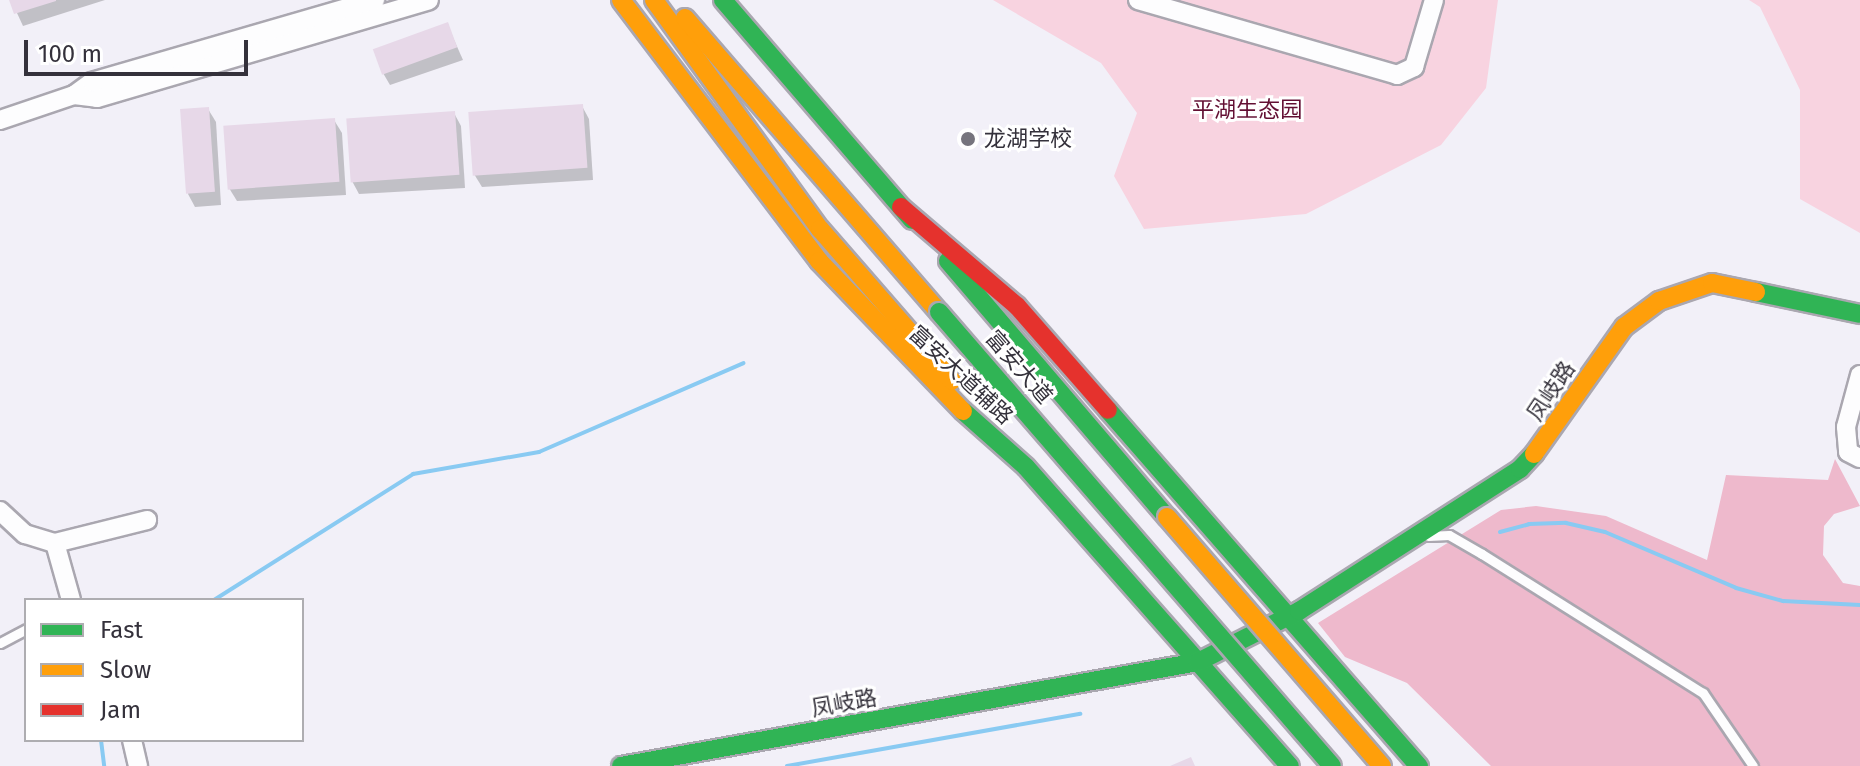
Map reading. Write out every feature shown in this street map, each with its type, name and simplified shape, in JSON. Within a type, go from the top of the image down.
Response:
[{"type":"main road","name":"富安大道辅路","points":[[621,0],[819,261],[929,381],[1026,467],[1290,766]]},
{"type":"main road","points":[[654,0],[820,229],[1026,467]]},
{"type":"main road","name":"富安大道","points":[[670,0],[1332,766]]},
{"type":"main road","name":"富安大道","points":[[723,0],[1382,766]]},
{"type":"main road","points":[[901,207],[1017,306],[1294,615],[1419,766]]},
{"type":"main road","name":"凤岐路","points":[[621,766],[1075,687],[1203,668],[1421,536],[1528,462],[1624,327],[1659,301],[1712,283],[1860,314]]},
{"type":"main road","points":[[1234,704],[1282,766]]},
{"type":"street","points":[[0,120],[74,95],[92,82],[375,0]]},
{"type":"street","points":[[74,95],[97,98],[429,0]]},
{"type":"street","points":[[1138,0],[1397,75],[1414,67],[1434,0]]},
{"type":"street","points":[[1860,375],[1846,427],[1848,452],[1860,458]]},
{"type":"street","points":[[0,511],[25,534],[55,543],[147,520]]},
{"type":"street","points":[[55,543],[70,598]]},
{"type":"street","points":[[132,742],[138,766]]},
{"type":"lane","points":[[1421,536],[1449,535],[1703,693],[1753,766]]},
{"type":"lane","points":[[0,643],[24,630]]},
{"type":"green space","name":"平湖生态园","points":[[993,0],[1498,0],[1486,88],[1441,145],[1306,214],[1144,229],[1114,176],[1137,113],[1101,63]]},
{"type":"green space","points":[[1749,0],[1860,0],[1860,233],[1800,199],[1800,90],[1760,7]]},
{"type":"shaded area","points":[[1835,459],[1860,506],[1834,514],[1824,526],[1823,555],[1843,583],[1860,586],[1860,766],[1491,766],[1407,683],[1345,657],[1318,623],[1501,510],[1536,506],[1606,516],[1707,560],[1726,475],[1828,480]]},
{"type":"building","points":[[9,0],[56,0],[56,1],[14,14]]},
{"type":"building","points":[[448,22],[457,47],[382,75],[373,49]]},
{"type":"building","points":[[583,104],[587,168],[473,176],[468,112]]},
{"type":"building","points":[[209,107],[215,192],[186,194],[180,109]]},
{"type":"building","points":[[455,111],[459,175],[351,182],[346,119]]},
{"type":"building","points":[[335,118],[339,182],[228,190],[223,126]]},
{"type":"building","points":[[1191,757],[1195,766],[1170,766]]},
{"type":"waterway","points":[[217,598],[413,474],[539,452],[744,363]]},
{"type":"waterway","points":[[1500,532],[1529,524],[1566,523],[1605,532],[1736,588],[1783,601],[1860,605]]},
{"type":"waterway","points":[[787,766],[1080,714]]},
{"type":"waterway","points":[[101,742],[104,766]]},
{"type":"traffic: fast","points":[[723,0],[912,220]]},
{"type":"traffic: fast","points":[[948,261],[1167,517]]},
{"type":"traffic: fast","points":[[1756,292],[1860,314]]},
{"type":"traffic: fast","points":[[939,312],[1332,766]]},
{"type":"traffic: fast","points":[[1108,410],[1419,766]]},
{"type":"traffic: fast","points":[[963,411],[1026,467],[1290,766]]},
{"type":"traffic: fast","points":[[621,766],[1198,662],[1299,611],[1520,469],[1534,454]]},
{"type":"traffic: slow","points":[[621,0],[819,261],[963,411]]},
{"type":"traffic: slow","points":[[654,0],[820,229],[952,381]]},
{"type":"traffic: slow","points":[[685,18],[939,312]]},
{"type":"traffic: slow","points":[[1534,454],[1624,327],[1659,301],[1712,283],[1756,292]]},
{"type":"traffic: slow","points":[[1167,517],[1382,766]]},
{"type":"traffic: jam","points":[[901,207],[1017,306],[1108,410]]},
{"type":"place","name":"龙湖学校","points":[[968,139]]}]
